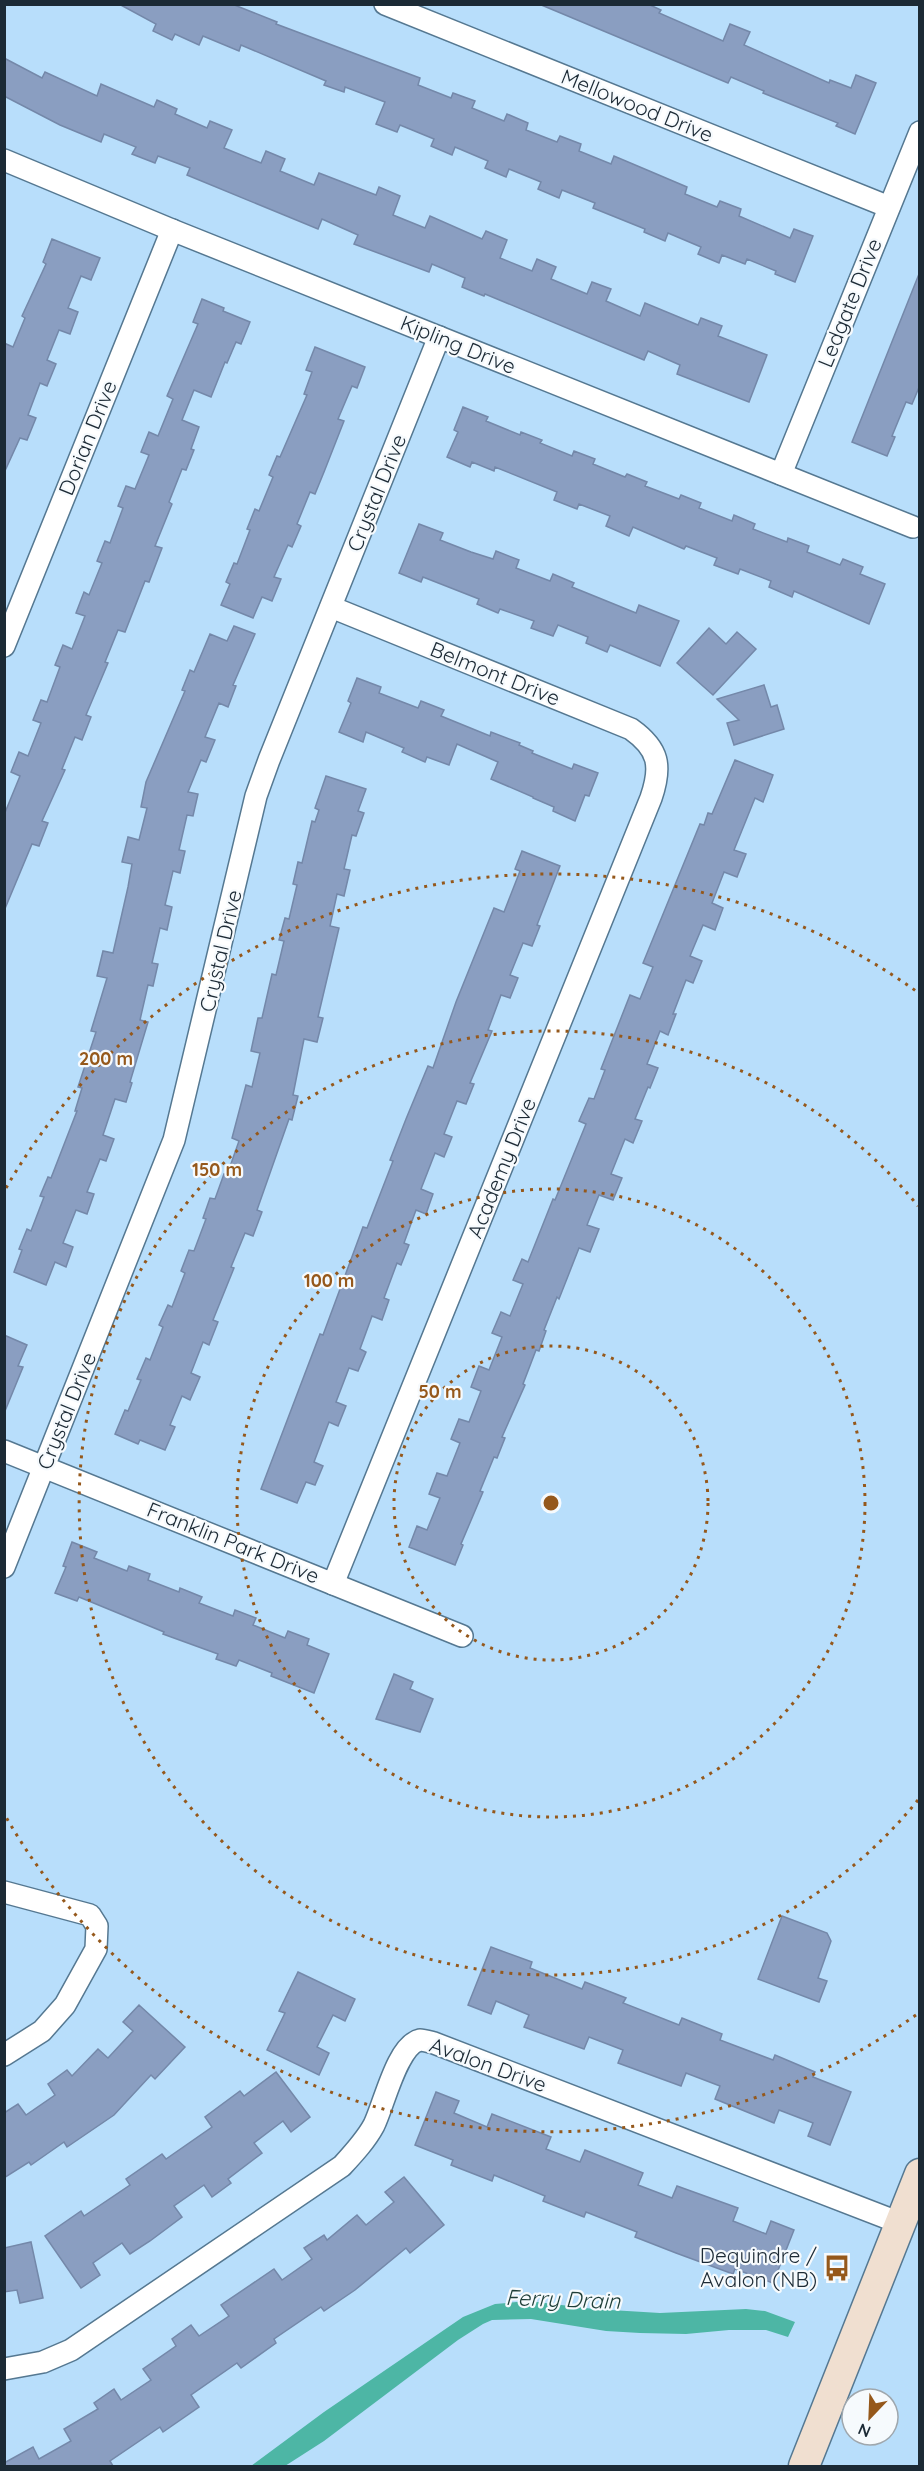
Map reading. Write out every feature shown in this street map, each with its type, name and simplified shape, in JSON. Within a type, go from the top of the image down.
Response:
[{"type":"main road","points":[[812,2464],[920,2174]]},
{"type":"street","name":"Mellowood Drive","points":[[385,4],[889,207]]},
{"type":"street","name":"Ledgate Drive","points":[[781,474],[920,132]]},
{"type":"street","name":"Kipling Drive","points":[[4,160],[172,230],[913,527]]},
{"type":"street","name":"Dorian Drive","points":[[4,646],[172,230]]},
{"type":"street","name":"Crystal Drive","points":[[4,1567],[174,1140],[256,796],[438,337]]},
{"type":"street","name":"Belmont Drive","points":[[331,607],[632,729],[646,740],[653,750]]},
{"type":"street","name":"Academy Drive","points":[[333,1584],[651,798],[658,770],[653,750]]},
{"type":"street","name":"Franklin Park Drive","points":[[4,1451],[462,1636]]},
{"type":"street","points":[[4,1892],[90,1915],[98,1926],[96,1949],[65,2005],[42,2031],[4,2055]]},
{"type":"street","name":"Avalon Drive","points":[[4,2369],[43,2362],[71,2350],[342,2166],[373,2127],[399,2058],[411,2045],[421,2040],[434,2043],[900,2223]]},
{"type":"shaded area","name":"Ferry Drain","points":[[529,2301],[594,2309],[660,2313],[746,2309],[765,2311],[795,2322],[788,2337],[766,2330],[729,2330],[686,2334],[640,2333],[606,2331],[531,2319],[492,2320],[458,2340],[324,2441],[285,2466],[251,2466],[324,2412],[463,2317],[495,2304]]},
{"type":"building","points":[[119,4],[232,4],[277,22],[276,24],[420,78],[418,85],[451,98],[453,93],[475,101],[472,108],[504,121],[507,114],[528,123],[526,130],[557,142],[560,136],[581,144],[579,151],[611,164],[614,156],[687,187],[685,194],[717,207],[720,201],[741,209],[739,216],[790,238],[794,229],[813,236],[795,282],[747,259],[745,264],[722,255],[719,263],[698,254],[701,247],[668,233],[665,241],[644,232],[645,229],[593,208],[595,203],[562,190],[559,198],[538,189],[541,182],[509,169],[506,177],[485,168],[488,161],[455,147],[452,155],[431,146],[434,139],[400,125],[397,132],[376,124],[385,102],[345,87],[344,92],[324,85],[326,81],[241,45],[239,51],[203,36],[199,45],[175,34],[172,40],[153,31],[156,24]]},
{"type":"building","points":[[539,4],[648,4],[661,10],[659,13],[723,41],[730,24],[750,32],[744,45],[829,83],[830,80],[851,88],[856,75],[876,83],[855,134],[836,126],[838,123],[763,93],[764,91],[731,77],[728,83]]},
{"type":"building","points":[[4,58],[42,78],[45,72],[97,96],[101,84],[154,107],[157,100],[177,109],[175,114],[207,128],[210,121],[232,130],[224,148],[261,163],[266,151],[285,159],[280,171],[314,185],[319,173],[376,195],[379,187],[400,196],[393,215],[425,228],[430,216],[482,239],[486,231],[507,240],[500,258],[532,271],[537,259],[556,267],[551,279],[587,294],[592,282],[611,289],[606,301],[640,316],[645,303],[698,325],[701,318],[722,326],[718,336],[767,355],[749,402],[677,374],[680,365],[648,351],[644,360],[485,294],[484,296],[462,287],[465,278],[432,264],[429,272],[354,244],[358,235],[322,219],[318,229],[187,175],[190,168],[158,156],[155,163],[132,154],[136,147],[104,134],[101,142],[60,125],[4,96]]},
{"type":"building","points":[[52,239],[100,258],[91,280],[81,276],[68,308],[78,312],[70,334],[59,330],[47,360],[56,364],[47,386],[40,383],[28,415],[36,418],[27,440],[20,438],[4,473],[4,343],[13,347],[25,318],[22,316],[46,264],[43,262]]},
{"type":"building","points":[[919,274],[920,385],[912,404],[906,402],[892,436],[895,437],[887,456],[852,442]]},
{"type":"building","points":[[202,299],[250,322],[241,344],[236,342],[227,363],[225,362],[211,397],[194,390],[182,420],[199,427],[191,449],[194,450],[186,470],[182,469],[169,502],[172,504],[155,546],[162,548],[149,582],[145,581],[125,632],[118,630],[105,662],[108,663],[86,715],[91,717],[82,740],[75,737],[62,769],[65,770],[42,821],[48,823],[39,846],[32,844],[4,911],[4,815],[20,776],[11,772],[19,752],[28,756],[41,723],[33,720],[41,700],[47,702],[60,667],[55,665],[63,645],[72,649],[85,616],[76,613],[84,592],[89,595],[102,563],[97,561],[105,541],[110,543],[123,508],[118,506],[126,486],[135,489],[149,455],[141,452],[149,432],[158,436],[173,399],[167,396],[198,324],[193,322]]},
{"type":"building","points":[[315,347],[365,367],[357,388],[352,386],[338,419],[344,421],[315,494],[310,492],[297,524],[301,526],[292,547],[288,545],[274,577],[281,579],[272,601],[262,597],[253,618],[221,605],[230,584],[226,582],[234,563],[237,564],[255,509],[259,511],[273,477],[269,475],[277,456],[280,457],[307,395],[304,394],[312,372],[306,370]]},
{"type":"building","points":[[463,407],[488,417],[486,421],[520,435],[521,432],[542,440],[540,443],[572,456],[574,451],[595,459],[593,464],[625,477],[627,474],[647,482],[645,486],[679,499],[681,495],[701,503],[699,508],[732,521],[734,515],[755,524],[753,529],[787,542],[788,538],[809,546],[807,552],[840,565],[843,559],[863,567],[860,574],[885,584],[869,624],[794,591],[792,597],[769,587],[771,581],[740,569],[738,574],[714,565],[717,558],[686,546],[684,549],[633,527],[629,536],[606,526],[610,516],[579,504],[577,509],[554,500],[557,492],[495,467],[494,471],[472,462],[470,467],[447,457],[458,432],[454,430]]},
{"type":"building","points":[[419,524],[443,533],[440,540],[471,552],[493,559],[496,551],[519,560],[516,568],[550,581],[553,574],[574,583],[572,587],[636,613],[639,605],[679,621],[660,666],[610,645],[607,652],[586,643],[588,637],[558,625],[553,636],[531,628],[534,621],[500,609],[498,613],[477,604],[479,599],[423,577],[421,582],[399,573]]},
{"type":"building","points":[[234,626],[255,634],[233,685],[236,686],[228,707],[219,703],[205,737],[215,740],[206,762],[201,760],[188,792],[198,794],[193,816],[187,815],[179,850],[185,851],[180,873],[173,871],[165,905],[172,907],[167,930],[160,928],[152,963],[158,964],[153,986],[148,985],[140,1020],[148,1022],[130,1082],[132,1083],[126,1102],[115,1099],[103,1135],[114,1139],[106,1161],[100,1159],[87,1192],[94,1194],[87,1214],[76,1210],[63,1243],[73,1247],[66,1267],[55,1262],[46,1285],[14,1272],[22,1250],[19,1249],[27,1229],[31,1231],[44,1197],[40,1196],[48,1177],[51,1178],[77,1111],[75,1111],[82,1088],[78,1087],[96,1032],[91,1031],[107,978],[97,976],[103,951],[113,953],[128,887],[132,864],[122,862],[128,837],[139,840],[147,808],[141,807],[146,782],[185,691],[182,690],[190,670],[194,672],[210,634],[227,641]]},
{"type":"building","points":[[709,628],[726,644],[737,632],[756,649],[713,695],[677,663]]},
{"type":"building","points":[[357,678],[381,687],[379,693],[418,708],[421,701],[444,710],[441,716],[490,736],[491,732],[520,743],[519,745],[533,751],[532,753],[572,769],[574,764],[598,773],[589,796],[585,795],[575,821],[553,811],[554,807],[491,779],[498,762],[457,744],[449,765],[427,757],[425,762],[402,752],[404,748],[366,732],[363,742],[339,732],[351,703],[348,701]]},
{"type":"building","points":[[764,685],[771,707],[777,705],[784,729],[734,745],[727,723],[739,720],[717,699]]},
{"type":"building","points":[[735,760],[773,775],[763,802],[755,798],[734,850],[746,854],[737,877],[724,872],[712,903],[723,908],[715,930],[703,925],[690,956],[702,961],[693,983],[686,980],[668,1035],[660,1031],[647,1064],[658,1068],[635,1119],[642,1121],[633,1143],[625,1139],[611,1174],[622,1178],[613,1200],[599,1195],[587,1225],[599,1229],[590,1252],[579,1248],[559,1299],[557,1297],[544,1330],[546,1331],[539,1351],[536,1350],[523,1384],[525,1385],[502,1437],[505,1438],[497,1458],[494,1457],[480,1491],[483,1492],[461,1544],[463,1545],[455,1565],[409,1547],[417,1526],[427,1530],[440,1498],[429,1494],[437,1473],[447,1476],[460,1443],[451,1439],[459,1419],[469,1422],[481,1391],[471,1387],[479,1366],[489,1370],[502,1337],[492,1333],[501,1312],[510,1316],[523,1284],[513,1280],[522,1259],[528,1262],[553,1199],[555,1200],[586,1124],[579,1121],[589,1098],[594,1099],[605,1070],[601,1069],[630,995],[640,999],[653,967],[643,963],[700,824],[704,825],[708,813],[712,814]]},
{"type":"building","points":[[326,776],[366,789],[358,811],[364,813],[356,836],[352,835],[344,869],[350,870],[344,896],[337,894],[330,926],[339,928],[318,1017],[323,1018],[317,1042],[304,1039],[293,1095],[298,1096],[292,1120],[289,1119],[257,1210],[262,1212],[253,1236],[245,1233],[213,1320],[218,1322],[209,1345],[203,1342],[191,1373],[200,1377],[190,1400],[182,1396],[170,1425],[175,1427],[165,1450],[140,1440],[138,1444],[115,1434],[141,1380],[137,1379],[146,1358],[150,1360],[163,1327],[159,1325],[168,1305],[172,1307],[185,1273],[181,1271],[189,1250],[194,1251],[206,1219],[203,1218],[210,1198],[215,1199],[224,1174],[227,1175],[239,1141],[232,1138],[246,1085],[252,1087],[260,1053],[251,1051],[258,1018],[262,1018],[272,974],[276,975],[284,941],[279,940],[285,918],[289,919],[297,885],[293,884],[298,862],[302,863],[312,821],[315,822],[319,810],[315,808]]},
{"type":"building","points":[[522,851],[560,866],[537,925],[540,926],[532,946],[523,943],[510,975],[518,978],[510,998],[501,995],[488,1030],[492,1031],[470,1083],[474,1084],[466,1104],[457,1101],[444,1134],[452,1137],[444,1157],[435,1153],[421,1189],[433,1194],[426,1214],[416,1210],[404,1243],[409,1245],[401,1265],[397,1263],[384,1298],[389,1300],[382,1320],[372,1316],[360,1349],[366,1352],[358,1371],[349,1368],[336,1402],[346,1406],[338,1426],[329,1422],[314,1462],[323,1466],[315,1485],[306,1482],[297,1503],[261,1489],[320,1334],[323,1335],[363,1227],[367,1228],[393,1161],[390,1160],[406,1119],[428,1066],[433,1068],[456,1002],[494,908],[504,912],[520,871],[515,869]]},
{"type":"building","points":[[4,1335],[27,1345],[18,1366],[23,1367],[5,1411]]},
{"type":"building","points":[[72,1542],[97,1552],[94,1558],[127,1571],[129,1566],[150,1574],[148,1580],[179,1592],[180,1588],[202,1597],[199,1603],[233,1616],[235,1610],[256,1618],[253,1625],[285,1638],[288,1631],[309,1639],[307,1645],[329,1654],[314,1693],[239,1660],[236,1666],[216,1659],[218,1654],[163,1634],[164,1632],[79,1597],[77,1601],[55,1593],[66,1567],[63,1566]]},
{"type":"building","points":[[394,1674],[413,1682],[410,1689],[433,1699],[420,1732],[376,1719]]},
{"type":"building","points":[[782,1916],[827,1933],[831,1941],[818,1978],[827,1981],[819,2002],[758,1979]]},
{"type":"building","points":[[491,1947],[532,1962],[530,1968],[582,1989],[585,1982],[626,1998],[623,2003],[679,2025],[682,2018],[722,2034],[720,2040],[773,2060],[775,2055],[815,2072],[813,2077],[851,2092],[830,2145],[808,2136],[813,2123],[779,2110],[774,2123],[715,2099],[720,2086],[686,2073],[681,2086],[618,2063],[623,2050],[589,2037],[584,2049],[524,2027],[529,2015],[496,2001],[491,2014],[468,2005]]},
{"type":"building","points":[[298,1972],[355,1999],[345,2021],[333,2015],[317,2047],[329,2053],[319,2075],[267,2050],[285,2013],[279,2011]]},
{"type":"building","points":[[139,2005],[185,2047],[155,2079],[151,2075],[114,2115],[67,2147],[64,2142],[31,2165],[29,2162],[4,2178],[4,2113],[18,2104],[26,2115],[55,2095],[48,2084],[67,2070],[72,2076],[98,2049],[108,2058],[133,2031],[123,2022]]},
{"type":"building","points":[[276,2072],[310,2117],[291,2132],[283,2121],[254,2143],[262,2153],[228,2179],[231,2183],[212,2197],[204,2185],[174,2206],[182,2217],[130,2254],[122,2243],[93,2263],[100,2275],[81,2288],[45,2236],[81,2211],[84,2216],[130,2185],[126,2179],[162,2154],[166,2159],[212,2127],[205,2117],[240,2091],[244,2096]]},
{"type":"building","points":[[436,2092],[459,2101],[454,2113],[487,2127],[492,2114],[551,2137],[546,2149],[580,2162],[585,2150],[643,2173],[638,2185],[672,2198],[677,2186],[738,2208],[733,2221],[766,2234],[771,2221],[794,2230],[773,2283],[735,2269],[733,2274],[676,2253],[635,2237],[637,2232],[586,2212],[584,2217],[543,2201],[545,2196],[494,2175],[492,2181],[451,2165],[453,2160],[415,2145]]},
{"type":"building","points":[[404,2177],[444,2225],[410,2253],[406,2248],[355,2290],[324,2311],[321,2307],[274,2339],[276,2343],[241,2368],[237,2363],[191,2395],[199,2407],[163,2432],[160,2427],[110,2461],[113,2466],[4,2466],[4,2463],[33,2447],[39,2459],[71,2441],[64,2429],[98,2409],[94,2403],[114,2389],[121,2400],[151,2380],[143,2369],[176,2346],[172,2339],[191,2325],[199,2336],[229,2316],[221,2305],[274,2269],[282,2280],[312,2259],[304,2248],[324,2235],[327,2240],[357,2215],[366,2225],[394,2202],[385,2192]]},
{"type":"building","points":[[31,2242],[43,2298],[20,2303],[17,2290],[4,2292],[4,2248]]},
{"type":"place","name":"Dequindre / Avalon (NB)","points":[[837,2268]]}]
